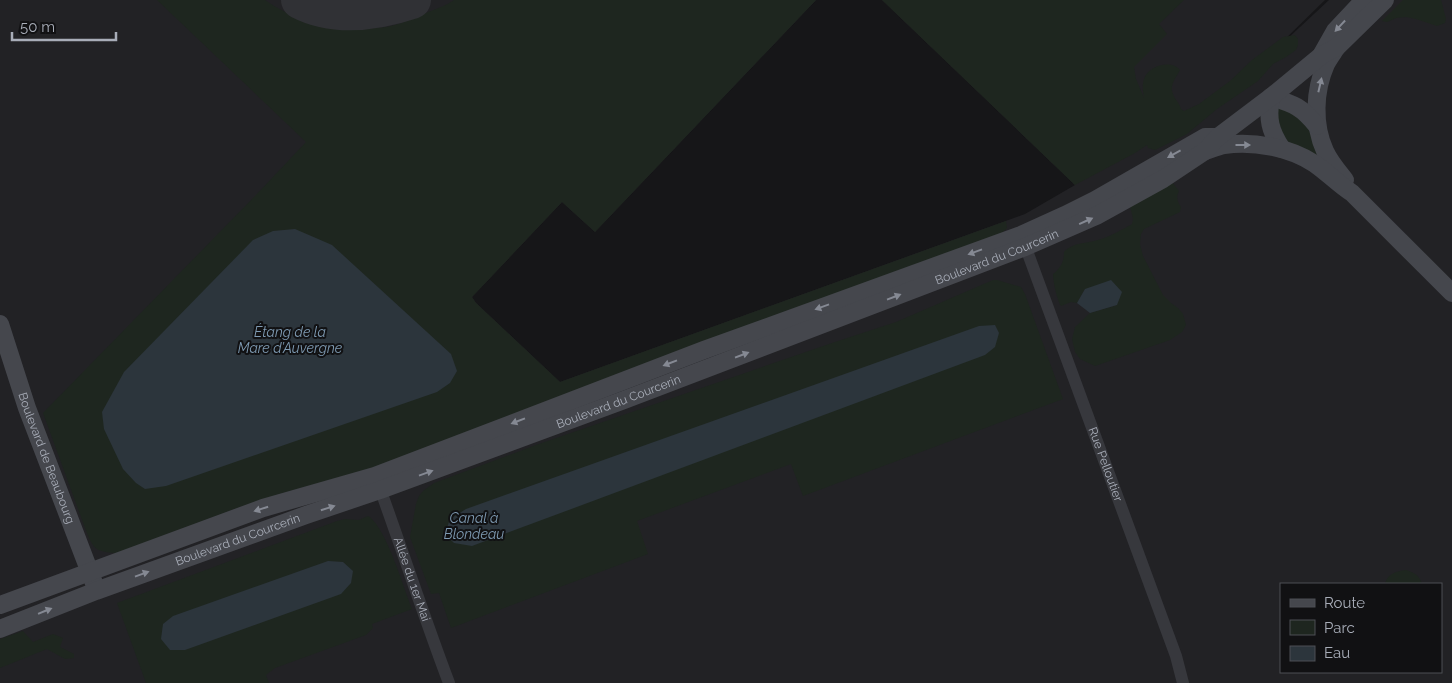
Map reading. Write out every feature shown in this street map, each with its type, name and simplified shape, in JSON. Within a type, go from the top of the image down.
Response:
[{"type":"main road","name":"Boulevard du Courcerin","points":[[1329,51],[1335,32],[1364,0]]},
{"type":"main road","name":"Boulevard du Courcerin","points":[[0,629],[96,590],[306,515],[378,483],[624,400],[1023,241],[1096,216],[1163,179],[1205,151],[1218,138],[1329,51],[1385,0]]},
{"type":"main road","points":[[1329,51],[1316,109],[1317,126],[1326,152],[1352,192]]},
{"type":"main road","points":[[1282,149],[1271,128],[1268,111],[1271,97],[1299,108],[1308,114],[1317,126]]},
{"type":"main road","name":"Boulevard du Courcerin","points":[[1023,241],[1065,215],[1095,200],[1204,137],[1218,138]]},
{"type":"main road","points":[[1205,151],[1223,145],[1259,145],[1282,149],[1314,163],[1352,192],[1452,292]]},
{"type":"main road","name":"Boulevard de Beaubourg","points":[[0,324],[28,408],[96,590]]},
{"type":"main road","name":"Boulevard du Courcerin","points":[[0,605],[262,508],[378,483]]},
{"type":"street","name":"Rue Pelloutier","points":[[1023,241],[1176,656],[1183,683]]},
{"type":"street","name":"Allée du 1er Mai","points":[[378,483],[423,616],[449,683]]},
{"type":"shaded area","points":[[0,0],[816,0],[595,232],[562,202],[472,297],[476,303],[560,382],[1025,214],[1075,185],[882,0],[1325,0],[1239,84],[1329,0],[1452,0],[1452,683],[0,683]]},
{"type":"green space","points":[[157,0],[265,0],[292,15],[307,20],[339,27],[371,28],[396,25],[454,0],[816,0],[595,232],[562,202],[472,297],[476,303],[560,382],[1006,221],[1007,228],[1002,233],[390,464],[276,495],[117,553],[99,550],[95,548],[88,535],[43,413],[306,142]]},
{"type":"green space","points":[[882,0],[1184,0],[1159,24],[1167,34],[1134,67],[1136,79],[1144,98],[1143,81],[1146,74],[1155,68],[1166,65],[1171,65],[1180,70],[1172,91],[1181,109],[1184,111],[1199,104],[1230,81],[1252,60],[1283,37],[1295,35],[1298,39],[1298,45],[1296,50],[1273,64],[1258,81],[1217,109],[1187,134],[1155,150],[1148,148],[1147,145],[1075,185]]},
{"type":"green space","points":[[1403,0],[1441,0],[1446,19],[1445,23],[1437,26],[1406,17],[1396,18],[1387,22],[1382,21]]},
{"type":"green space","points":[[1276,109],[1285,109],[1308,124],[1324,162],[1286,141],[1280,132]]},
{"type":"green space","points":[[1172,182],[1179,191],[1177,197],[1181,207],[1180,212],[1144,229],[1141,234],[1140,244],[1143,256],[1163,295],[1183,314],[1186,325],[1182,332],[1170,340],[1095,366],[1080,359],[1075,352],[1072,339],[1075,327],[1090,313],[1117,305],[1085,289],[1077,303],[1071,302],[1061,306],[1053,274],[1062,264],[1064,252],[1077,244],[1107,237],[1132,224],[1133,219],[1130,206]]},
{"type":"green space","points":[[993,280],[1021,287],[1063,399],[803,496],[791,464],[637,521],[648,554],[451,628],[439,593],[431,594],[410,537],[419,496],[434,483],[536,445],[896,322]]},
{"type":"green space","points":[[368,516],[381,531],[412,609],[372,624],[373,628],[366,635],[275,668],[266,675],[269,683],[146,683],[117,603],[337,521],[345,519],[359,520]]},
{"type":"green space","points":[[1406,570],[1412,572],[1420,578],[1422,583],[1385,583],[1392,574]]},
{"type":"green space","points":[[23,631],[33,642],[53,634],[63,638],[60,647],[74,654],[74,658],[65,659],[47,649],[0,668],[0,639]]},
{"type":"water","name":"Étang de la Mare d’Auvergne","points":[[295,229],[332,245],[451,354],[457,371],[450,383],[437,392],[166,486],[145,489],[136,483],[123,469],[104,429],[102,412],[124,372],[253,240],[273,231]]},
{"type":"water","points":[[1111,280],[1122,292],[1117,305],[1090,313],[1077,303],[1085,289]]},
{"type":"water","name":"Canal à Blondeau","points":[[995,325],[999,333],[995,347],[985,355],[472,546],[454,543],[445,534],[450,519],[466,509],[979,326]]},
{"type":"water","points":[[328,561],[343,562],[353,571],[351,583],[341,594],[185,650],[170,650],[161,639],[163,624],[173,616]]},
{"type":"taxiway","points":[[300,0],[313,6],[341,11],[384,8],[412,0]]}]
